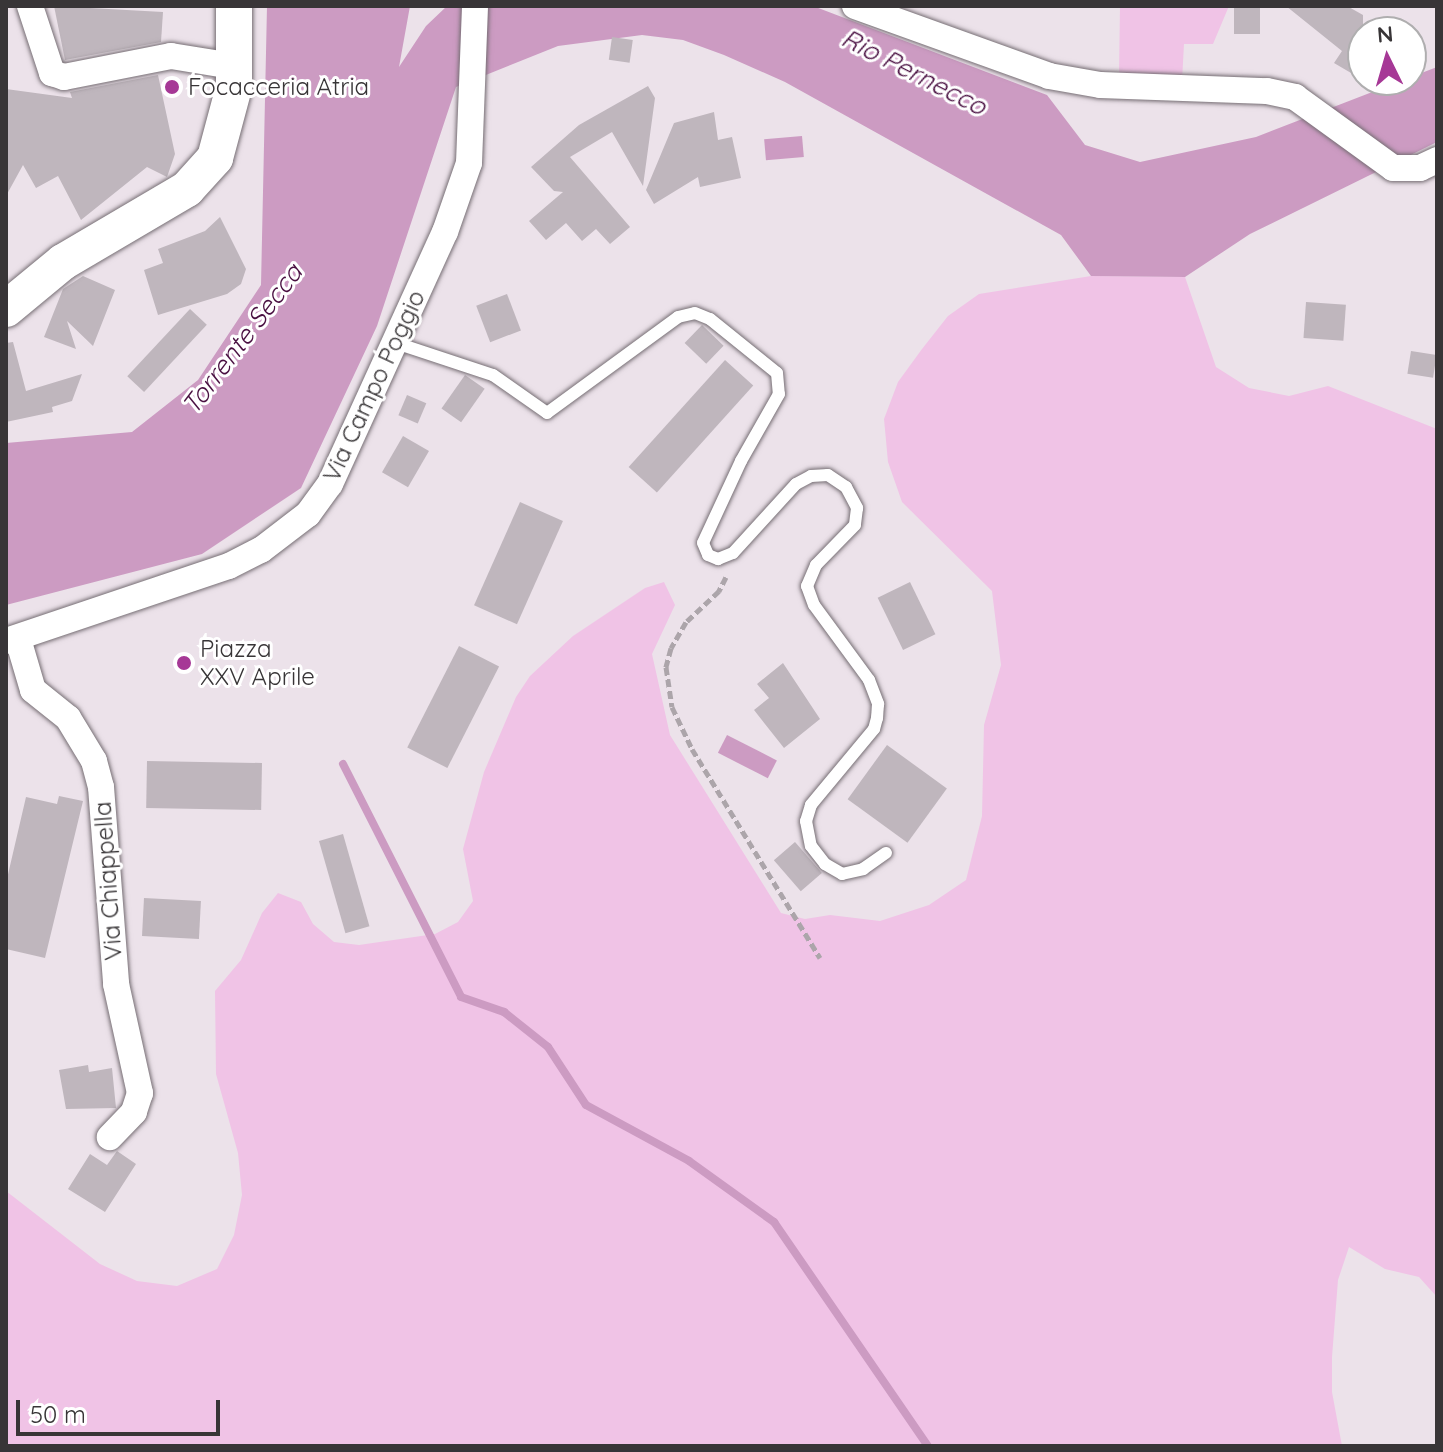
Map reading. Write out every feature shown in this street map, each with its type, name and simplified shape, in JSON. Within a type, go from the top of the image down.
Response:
[{"type":"main road","points":[[6,309],[63,262],[187,189],[215,158],[226,125],[233,66],[234,6]]},
{"type":"street","points":[[30,6],[52,73],[64,77],[171,56],[233,66]]},
{"type":"street","name":"Via Campo Poggio","points":[[12,640],[229,566],[261,550],[308,514],[330,484],[445,232],[469,163],[475,100],[475,6]]},
{"type":"street","points":[[855,6],[1049,76],[1100,85],[1267,91],[1295,97],[1393,168],[1420,168],[1437,160]]},
{"type":"street","name":"Via Chiappella","points":[[12,640],[33,690],[68,718],[94,761],[101,787],[116,984],[140,1093],[134,1112],[110,1137]]},
{"type":"lane","points":[[393,342],[493,375],[547,413],[678,317],[695,313],[710,319],[777,373],[781,383],[703,543],[708,555],[718,559],[733,553],[796,484],[811,476],[828,475],[846,487],[857,508],[855,525],[816,565],[807,586],[814,605],[869,680],[878,704],[877,718],[811,805],[806,821],[811,846],[825,864],[842,874],[863,869],[886,853]]},
{"type":"path","points":[[733,553],[719,591],[686,622],[671,648],[666,667],[672,707],[692,749],[820,958]]},
{"type":"shaded area","points":[[1120,6],[1229,6],[1213,44],[1184,44],[1182,81],[1119,75]]},
{"type":"shaded area","points":[[1091,276],[1185,277],[1216,367],[1249,388],[1289,396],[1328,386],[1437,429],[1437,1297],[1419,1277],[1385,1269],[1349,1247],[1338,1280],[1332,1357],[1332,1392],[1342,1446],[6,1446],[6,1191],[100,1264],[137,1281],[177,1286],[217,1269],[234,1235],[242,1195],[238,1153],[216,1074],[215,991],[241,960],[262,913],[278,893],[301,902],[313,924],[334,942],[359,945],[435,934],[458,922],[473,901],[463,849],[484,772],[516,697],[530,676],[573,636],[645,588],[664,582],[675,605],[652,654],[670,735],[781,913],[805,919],[830,915],[880,921],[929,905],[966,880],[982,816],[984,725],[1001,665],[992,591],[902,502],[888,462],[884,419],[898,382],[922,349],[948,316],[979,294]]},
{"type":"water","points":[[267,6],[410,6],[399,67],[426,26],[447,6],[813,6],[1047,95],[1085,145],[1140,162],[1256,137],[1362,96],[1427,96],[1427,71],[1437,67],[1437,142],[1250,234],[1185,277],[1091,276],[1061,235],[785,82],[724,55],[683,40],[642,35],[558,46],[456,87],[377,326],[301,488],[202,554],[6,605],[6,443],[132,432],[198,380],[261,285]]},
{"type":"water","points":[[802,136],[804,157],[766,160],[764,139]]},
{"type":"water","points":[[727,735],[777,760],[768,778],[718,753]]},
{"type":"building","points":[[54,6],[163,12],[161,42],[65,60]]},
{"type":"building","points":[[1234,6],[1260,6],[1260,34],[1234,34]]},
{"type":"building","points":[[1286,6],[1347,6],[1363,15],[1347,16],[1347,71],[1334,63],[1342,51]]},
{"type":"building","points":[[612,37],[633,40],[630,63],[609,60]]},
{"type":"building","points":[[158,75],[175,154],[167,177],[147,167],[81,220],[58,176],[36,188],[23,165],[6,196],[6,89],[72,98],[70,92]]},
{"type":"building","points":[[648,86],[655,98],[643,186],[612,132],[570,157],[630,227],[610,244],[596,229],[582,241],[566,223],[546,240],[529,221],[563,192],[554,191],[531,167],[579,125]]},
{"type":"building","points":[[714,112],[718,140],[732,137],[741,178],[700,187],[698,177],[654,204],[646,190],[674,123]]},
{"type":"building","points":[[220,217],[246,269],[241,284],[227,294],[158,315],[144,270],[163,263],[158,249],[205,231]]},
{"type":"building","points":[[83,276],[115,290],[93,346],[67,321],[76,349],[44,337],[63,289]]},
{"type":"building","points":[[507,294],[521,330],[490,342],[476,306]]},
{"type":"building","points":[[1306,302],[1346,305],[1343,341],[1303,338]]},
{"type":"building","points":[[190,309],[207,325],[144,392],[127,376]]},
{"type":"building","points":[[702,325],[724,346],[706,364],[685,343]]},
{"type":"building","points":[[13,342],[26,391],[82,374],[72,401],[52,407],[53,412],[6,422],[6,343]]},
{"type":"building","points":[[1411,351],[1437,355],[1433,378],[1407,374]]},
{"type":"building","points":[[725,360],[753,385],[657,492],[629,467]]},
{"type":"building","points":[[465,375],[485,389],[461,422],[441,409]]},
{"type":"building","points":[[407,395],[426,403],[418,423],[398,415]]},
{"type":"building","points":[[403,436],[429,451],[408,487],[382,472]]},
{"type":"building","points":[[520,502],[563,521],[517,624],[474,605]]},
{"type":"building","points":[[910,582],[935,634],[903,650],[878,598]]},
{"type":"building","points":[[459,646],[499,666],[447,768],[407,748]]},
{"type":"building","points":[[783,663],[820,719],[784,748],[754,710],[769,698],[757,684]]},
{"type":"building","points":[[887,745],[947,788],[907,843],[848,799]]},
{"type":"building","points":[[147,761],[262,763],[261,810],[146,808]]},
{"type":"building","points":[[59,796],[83,801],[45,958],[6,949],[6,883],[26,797],[57,804]]},
{"type":"building","points":[[343,834],[369,926],[345,933],[319,841]]},
{"type":"building","points":[[795,842],[822,873],[801,891],[774,860]]},
{"type":"building","points":[[144,898],[201,901],[199,939],[142,936]]},
{"type":"building","points":[[88,1065],[89,1072],[112,1068],[116,1108],[66,1109],[59,1070]]},
{"type":"building","points":[[117,1151],[136,1164],[105,1212],[68,1189],[90,1154],[107,1165]]},
{"type":"waterway","points":[[343,764],[461,997],[504,1012],[548,1047],[586,1105],[689,1161],[774,1222],[928,1446]]},
{"type":"place","name":"Focacceria Atria","points":[[172,87]]},
{"type":"place","name":"Piazza XXV Aprile","points":[[184,663]]},
{"type":"water label","name":"Rio Pernecco","points":[[914,72]]},
{"type":"water label","name":"Torrente Secca","points":[[242,339]]}]
